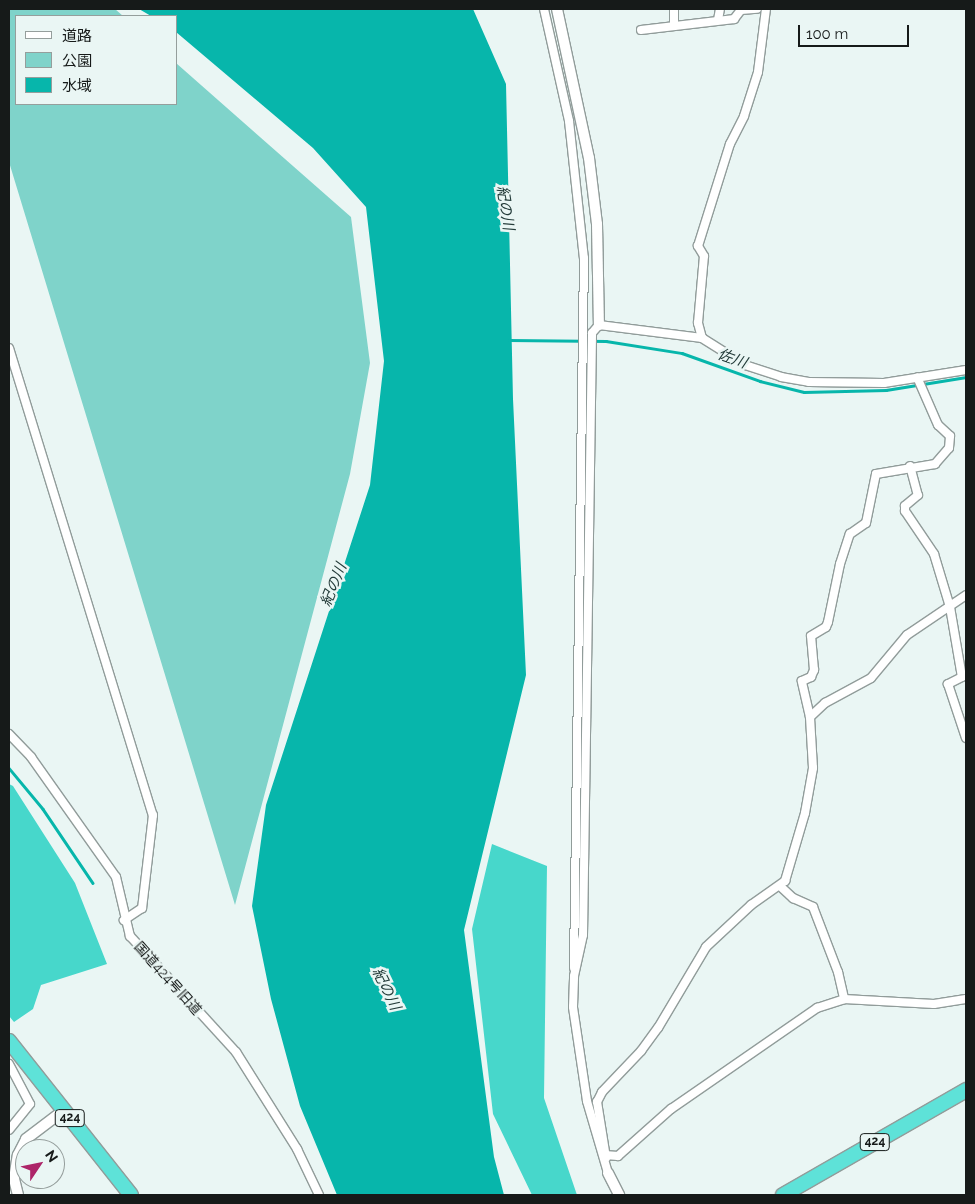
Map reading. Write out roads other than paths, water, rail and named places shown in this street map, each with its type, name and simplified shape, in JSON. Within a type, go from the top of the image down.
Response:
[{"type":"highway","name":"424","points":[[9,1041],[131,1195]]},
{"type":"highway","name":"424","points":[[783,1195],[966,1090]]},
{"type":"street","points":[[544,9],[569,121],[578,181],[592,330]]},
{"type":"street","points":[[557,9],[589,158],[597,224],[592,330],[588,348],[584,699],[586,771],[583,935],[574,976],[572,1007],[595,1136],[608,1173],[619,1195]]},
{"type":"street","points":[[674,9],[674,26]]},
{"type":"street","points":[[718,20],[720,9]]},
{"type":"street","points":[[641,30],[718,20],[734,20],[741,10],[757,9]]},
{"type":"street","points":[[702,338],[698,323],[704,256],[698,246],[730,144],[744,116],[758,72],[766,9]]},
{"type":"street","points":[[592,330],[702,338],[745,365],[781,377],[809,382],[884,383],[966,370]]},
{"type":"street","points":[[9,348],[153,815],[142,908],[124,920]]},
{"type":"street","points":[[608,1173],[597,1102],[602,1092],[641,1051],[658,1028],[706,947],[751,905],[785,882],[805,814],[813,768],[810,717],[802,681],[811,677],[814,670],[811,636],[826,627],[850,534],[866,523],[876,474],[910,466],[935,464],[946,455],[951,440],[938,425],[917,378]]},
{"type":"street","points":[[910,466],[918,495],[905,506],[906,511],[934,554],[950,607],[962,677],[948,684],[966,738]]},
{"type":"street","points":[[810,717],[825,703],[871,678],[907,635],[966,595]]},
{"type":"street","name":"国道424号旧道","points":[[9,734],[31,757],[116,877],[124,920],[130,936],[146,956],[236,1052],[297,1149],[319,1195]]},
{"type":"street","points":[[780,886],[793,898],[813,907],[838,972],[844,999]]},
{"type":"street","points":[[605,1156],[618,1156],[671,1109],[817,1008],[844,999],[934,1004],[966,999]]},
{"type":"street","points":[[9,1064],[30,1104],[9,1130]]},
{"type":"street","points":[[18,1195],[14,1179],[18,1155],[26,1139],[64,1110]]},
{"type":"water","name":"紀の川","points":[[139,9],[473,9],[506,84],[513,399],[526,675],[464,930],[494,1157],[504,1195],[337,1195],[300,1106],[271,999],[252,906],[266,805],[370,485],[384,361],[366,207],[313,148],[178,34],[178,15],[149,15]]},
{"type":"waterway","name":"佐川","points":[[509,340],[606,341],[682,353],[760,381],[804,392],[886,390],[966,377]]},
{"type":"waterway","points":[[9,768],[43,809],[93,883]]}]
